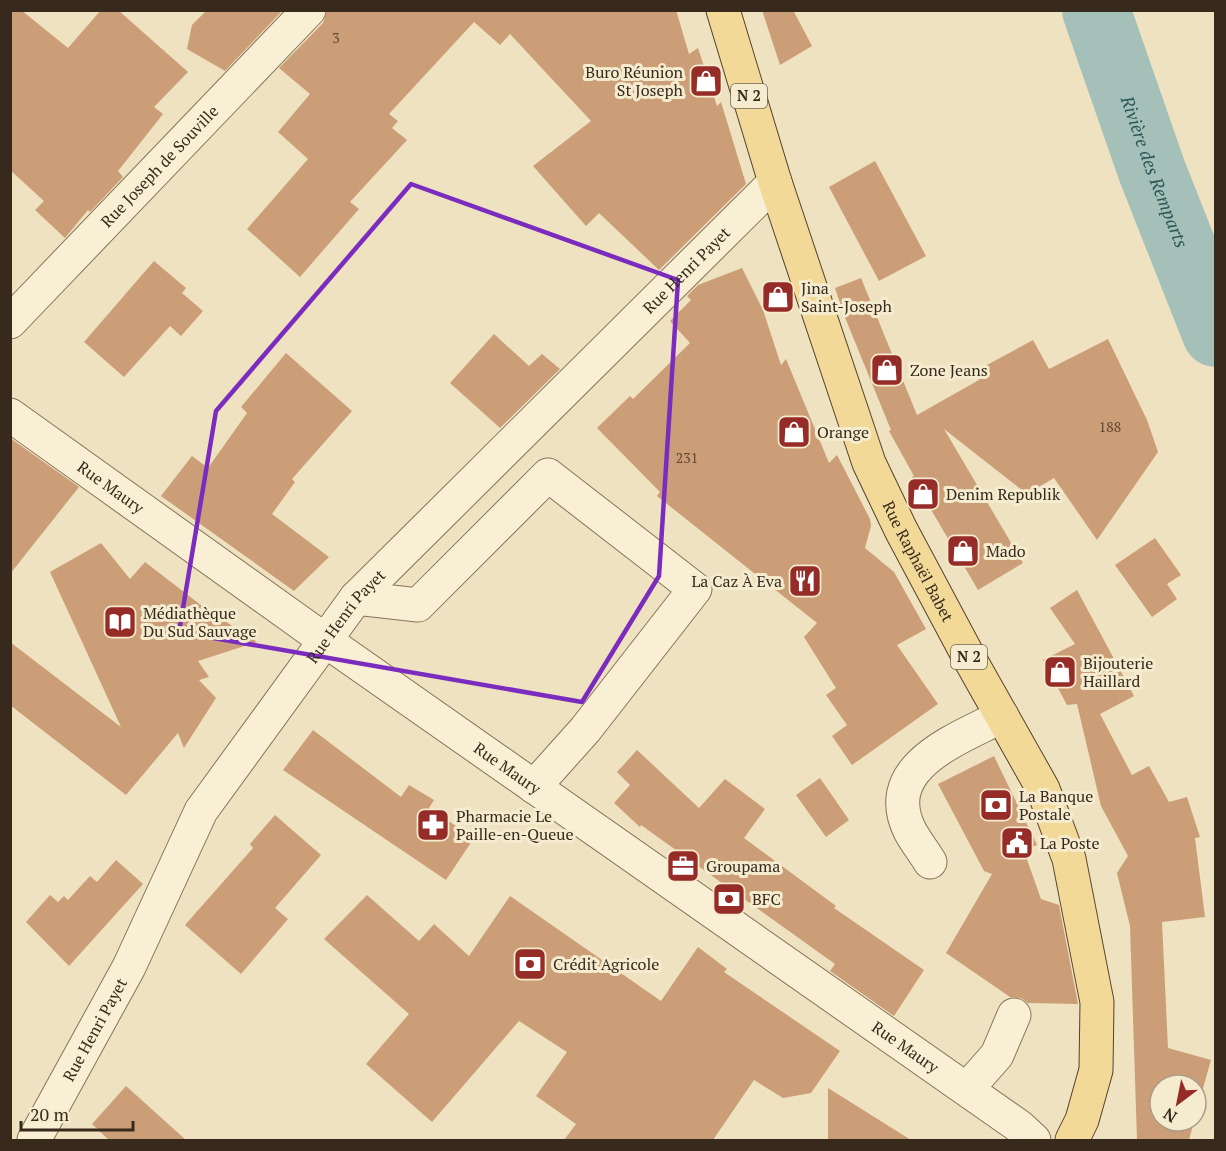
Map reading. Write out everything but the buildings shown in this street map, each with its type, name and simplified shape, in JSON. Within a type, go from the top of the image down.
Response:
[{"type":"main road","name":"Rue Raphaël Babet","points":[[723,10],[775,182],[869,462],[901,530],[1043,789],[1069,859],[1097,1002],[1096,1070],[1082,1120],[1072,1140]]},
{"type":"street","name":"Rue Joseph de Souville","points":[[10,322],[309,10]]},
{"type":"street","name":"Rue Henri Payet","points":[[34,1140],[129,967],[201,812],[356,598],[775,182]]},
{"type":"street","name":"Rue Maury","points":[[10,414],[326,642],[967,1089],[1020,1127],[1034,1140]]},
{"type":"street","points":[[356,598],[418,605],[548,475],[695,589],[585,730],[534,787]]},
{"type":"street","points":[[930,862],[910,829],[904,810],[905,789],[914,768],[927,756],[1002,716]]},
{"type":"street","points":[[967,1089],[997,1055],[1014,1015]]},
{"type":"highlighted area","points":[[411,184],[678,280],[659,576],[582,702],[179,632],[216,411]]},
{"type":"waterway","name":"Rivière des Remparts","points":[[1096,10],[1152,171],[1216,333]]},
{"type":"place","name":"Buro Réunion St Joseph","points":[[706,81]]},
{"type":"place","name":"Jina Saint-Joseph","points":[[778,297]]},
{"type":"place","name":"Zone Jeans","points":[[887,370]]},
{"type":"place","name":"Orange","points":[[794,432]]},
{"type":"place","name":"Denim Republik","points":[[923,494]]},
{"type":"place","name":"Mado","points":[[963,551]]},
{"type":"place","name":"La Caz À Eva","points":[[805,581]]},
{"type":"place","name":"Médiathèque Du Sud Sauvage","points":[[120,622]]},
{"type":"place","name":"Bijouterie Haillard","points":[[1060,672]]},
{"type":"place","name":"La Banque Postale","points":[[996,805]]},
{"type":"place","name":"Pharmacie Le Paille-en-Queue","points":[[433,825]]},
{"type":"place","name":"La Poste","points":[[1017,843]]},
{"type":"place","name":"Groupama","points":[[683,866]]},
{"type":"place","name":"BFC","points":[[729,899]]},
{"type":"place","name":"Crédit Agricole","points":[[530,964]]}]
